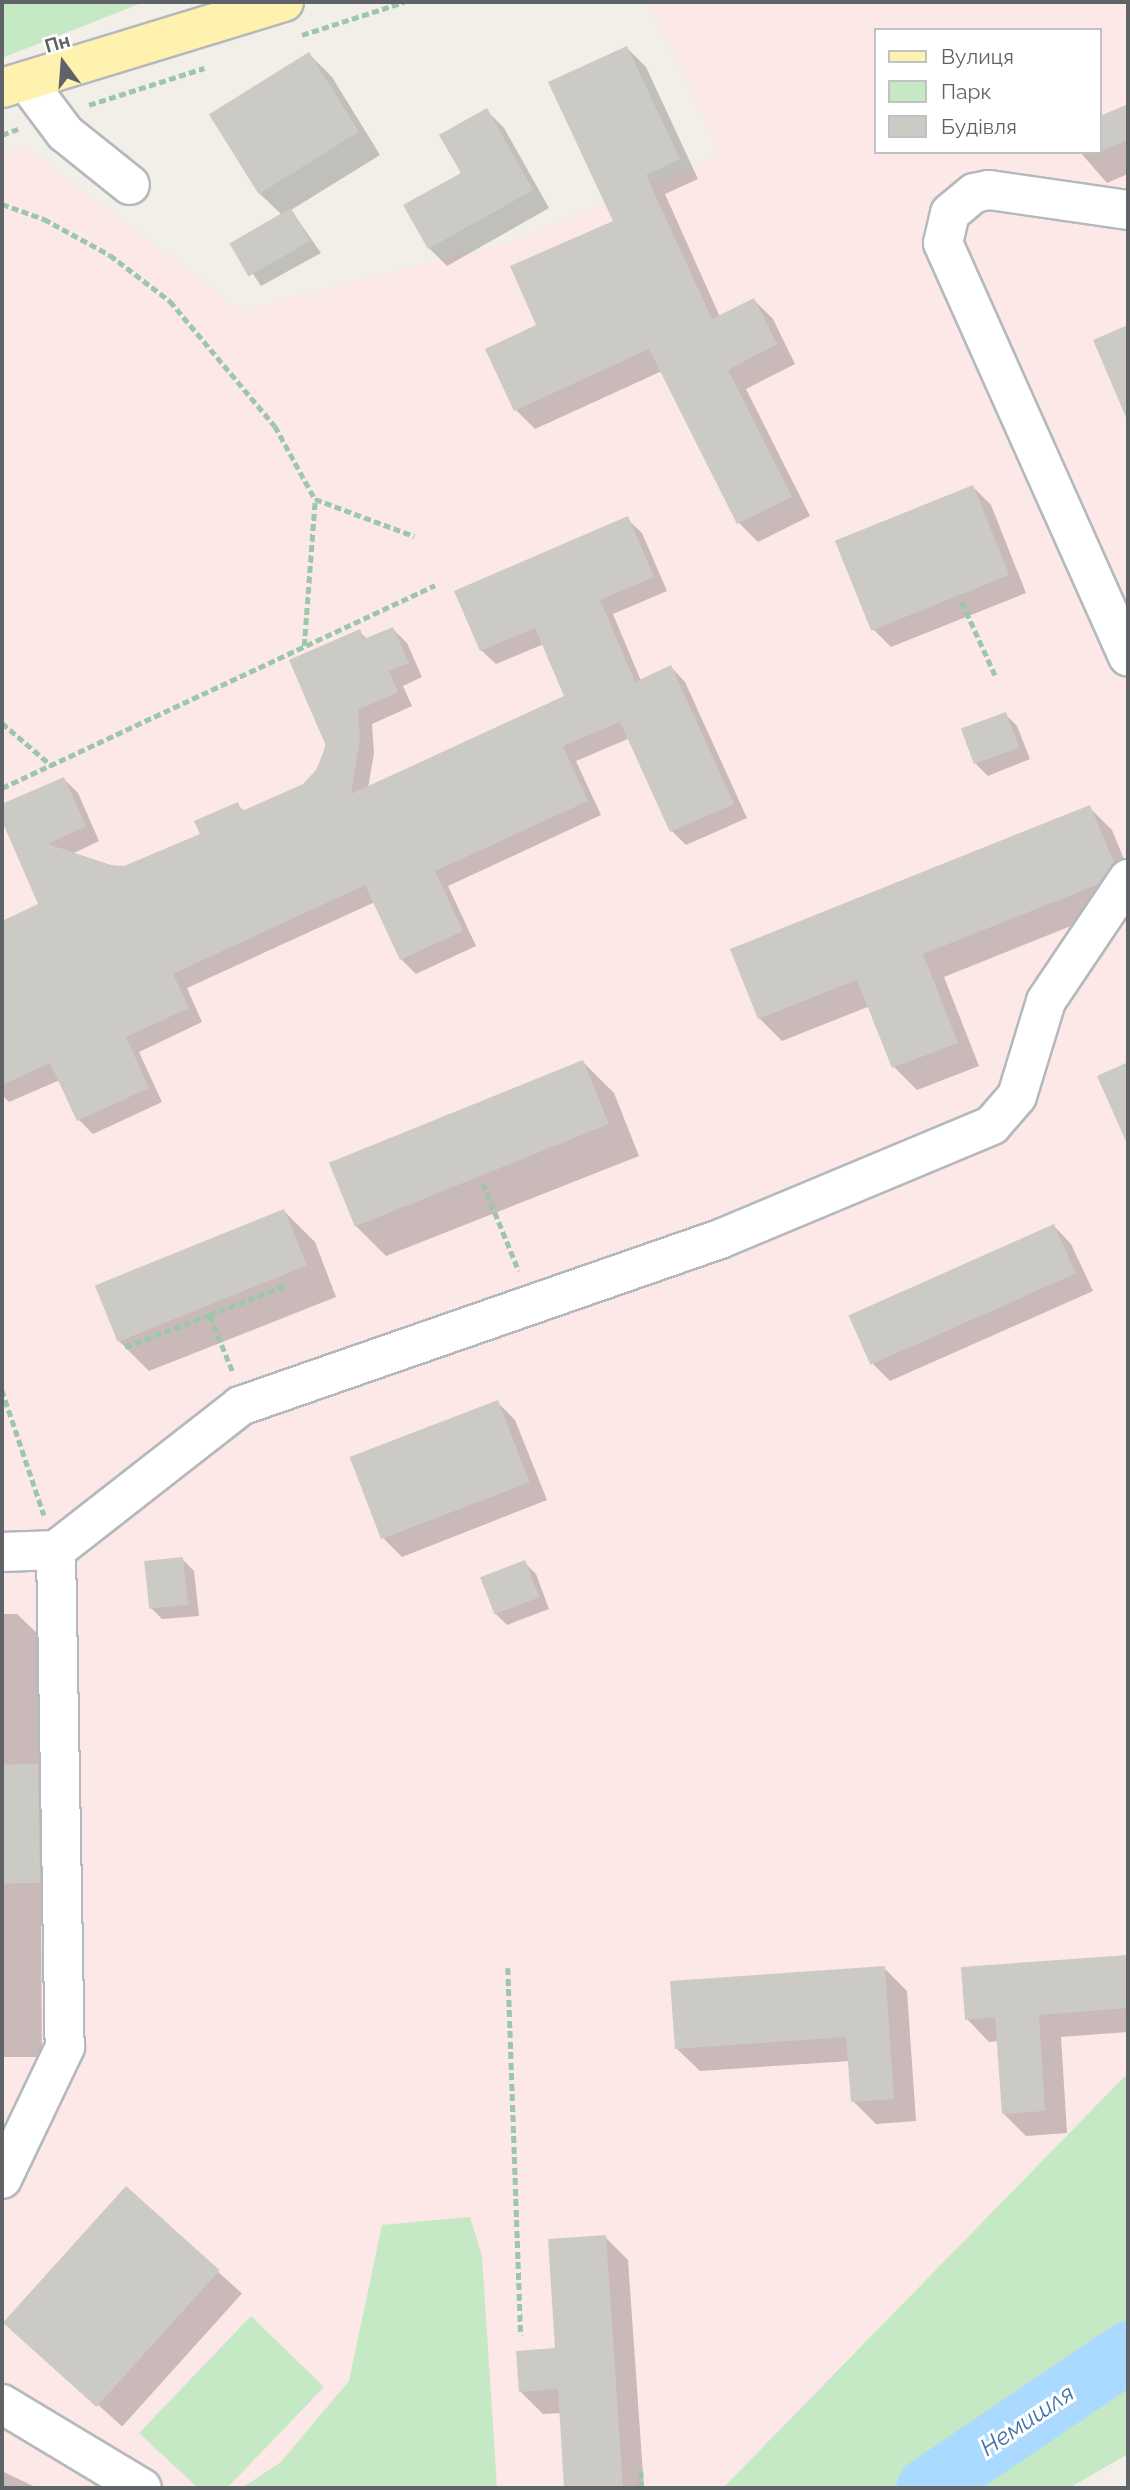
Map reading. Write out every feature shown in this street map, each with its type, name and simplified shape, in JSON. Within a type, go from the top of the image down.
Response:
[{"type":"main road","points":[[14,85],[284,2]]},
{"type":"lane","points":[[14,85],[65,133],[130,185]]},
{"type":"lane","points":[[1128,210],[989,190],[967,197],[950,213],[943,243],[1128,656]]},
{"type":"lane","points":[[2,1552],[56,1550],[245,1404],[720,1239],[992,1125],[1017,1096],[1046,1001],[1128,879]]},
{"type":"lane","points":[[2,2179],[65,2047],[56,1550]]},
{"type":"lane","points":[[2,2404],[142,2488]]},
{"type":"path","points":[[2,204],[44,219],[110,256],[170,301],[275,426],[315,499],[303,647]]},
{"type":"path","points":[[315,499],[414,536]]},
{"type":"path","points":[[2,788],[435,585]]},
{"type":"path","points":[[962,602],[996,677]]},
{"type":"path","points":[[2,723],[51,765]]},
{"type":"path","points":[[483,1183],[533,1304]]},
{"type":"path","points":[[125,1347],[287,1285]]},
{"type":"path","points":[[209,1315],[245,1404]]},
{"type":"path","points":[[2,1390],[56,1550]]},
{"type":"path","points":[[508,1968],[521,2336]]},
{"type":"path","points":[[641,2471],[642,2488]]},
{"type":"shaded area","points":[[647,2],[1128,2],[1128,2073],[723,2488],[2,2488],[2,155],[25,147],[242,311],[512,242],[722,154]]},
{"type":"green space","points":[[2,2],[144,2],[2,58]]},
{"type":"green space","points":[[1128,2073],[1128,2454],[1069,2488],[723,2488]]},
{"type":"green space","points":[[470,2217],[482,2256],[497,2488],[242,2488],[281,2462],[349,2381],[382,2225]]},
{"type":"green space","points":[[251,2316],[324,2387],[227,2488],[198,2488],[139,2433]]},
{"type":"building","points":[[627,46],[680,159],[646,175],[712,319],[754,298],[777,344],[728,370],[792,497],[737,524],[649,349],[514,411],[485,349],[536,325],[510,266],[613,221],[548,82]]},
{"type":"building","points":[[309,52],[359,132],[259,194],[209,115]]},
{"type":"building","points":[[1128,104],[1128,140],[1102,151],[1102,115]]},
{"type":"building","points":[[487,108],[533,190],[428,249],[403,205],[461,173],[439,135]]},
{"type":"building","points":[[291,208],[310,241],[249,276],[230,244]]},
{"type":"building","points":[[1128,325],[1128,422],[1093,340]]},
{"type":"building","points":[[973,485],[1009,575],[871,631],[835,541]]},
{"type":"building","points":[[628,516],[654,577],[600,600],[635,682],[671,665],[734,804],[670,832],[620,722],[563,746],[588,801],[435,871],[463,931],[400,960],[365,885],[173,974],[189,1008],[126,1037],[149,1088],[77,1121],[50,1063],[2,1085],[2,921],[38,904],[2,821],[2,804],[64,777],[86,826],[48,844],[111,865],[124,866],[200,834],[194,821],[238,802],[242,811],[303,784],[316,770],[326,746],[289,660],[360,629],[364,639],[393,627],[409,663],[389,671],[398,692],[358,710],[360,737],[351,794],[564,696],[535,628],[480,651],[454,591]]},
{"type":"building","points":[[1006,712],[1019,748],[974,764],[961,728]]},
{"type":"building","points":[[1090,805],[1114,863],[1099,884],[923,954],[958,1043],[892,1068],[857,980],[758,1019],[730,949]]},
{"type":"building","points":[[583,1060],[609,1124],[355,1227],[329,1163]]},
{"type":"building","points":[[1128,1062],[1128,1146],[1097,1076]]},
{"type":"building","points":[[284,1209],[307,1266],[118,1342],[95,1285]]},
{"type":"building","points":[[1054,1224],[1076,1273],[870,1365],[848,1316]]},
{"type":"building","points":[[498,1400],[530,1482],[381,1539],[350,1457]]},
{"type":"building","points":[[183,1557],[188,1605],[149,1609],[144,1561]]},
{"type":"building","points":[[525,1560],[539,1597],[495,1615],[480,1577]]},
{"type":"building","points":[[38,1764],[40,1883],[4,1884],[2,1765]]},
{"type":"building","points":[[1128,1955],[1128,2008],[1039,2015],[1045,2111],[1002,2114],[995,2017],[965,2020],[961,1967]]},
{"type":"building","points":[[885,1966],[894,2099],[851,2102],[846,2037],[675,2049],[670,1981]]},
{"type":"building","points":[[126,2186],[220,2270],[97,2407],[3,2323]]},
{"type":"building","points":[[606,2235],[623,2488],[564,2488],[558,2389],[519,2392],[516,2351],[555,2348],[548,2239]]},
{"type":"waterway","name":"Немишля","points":[[926,2488],[1128,2351]]}]
